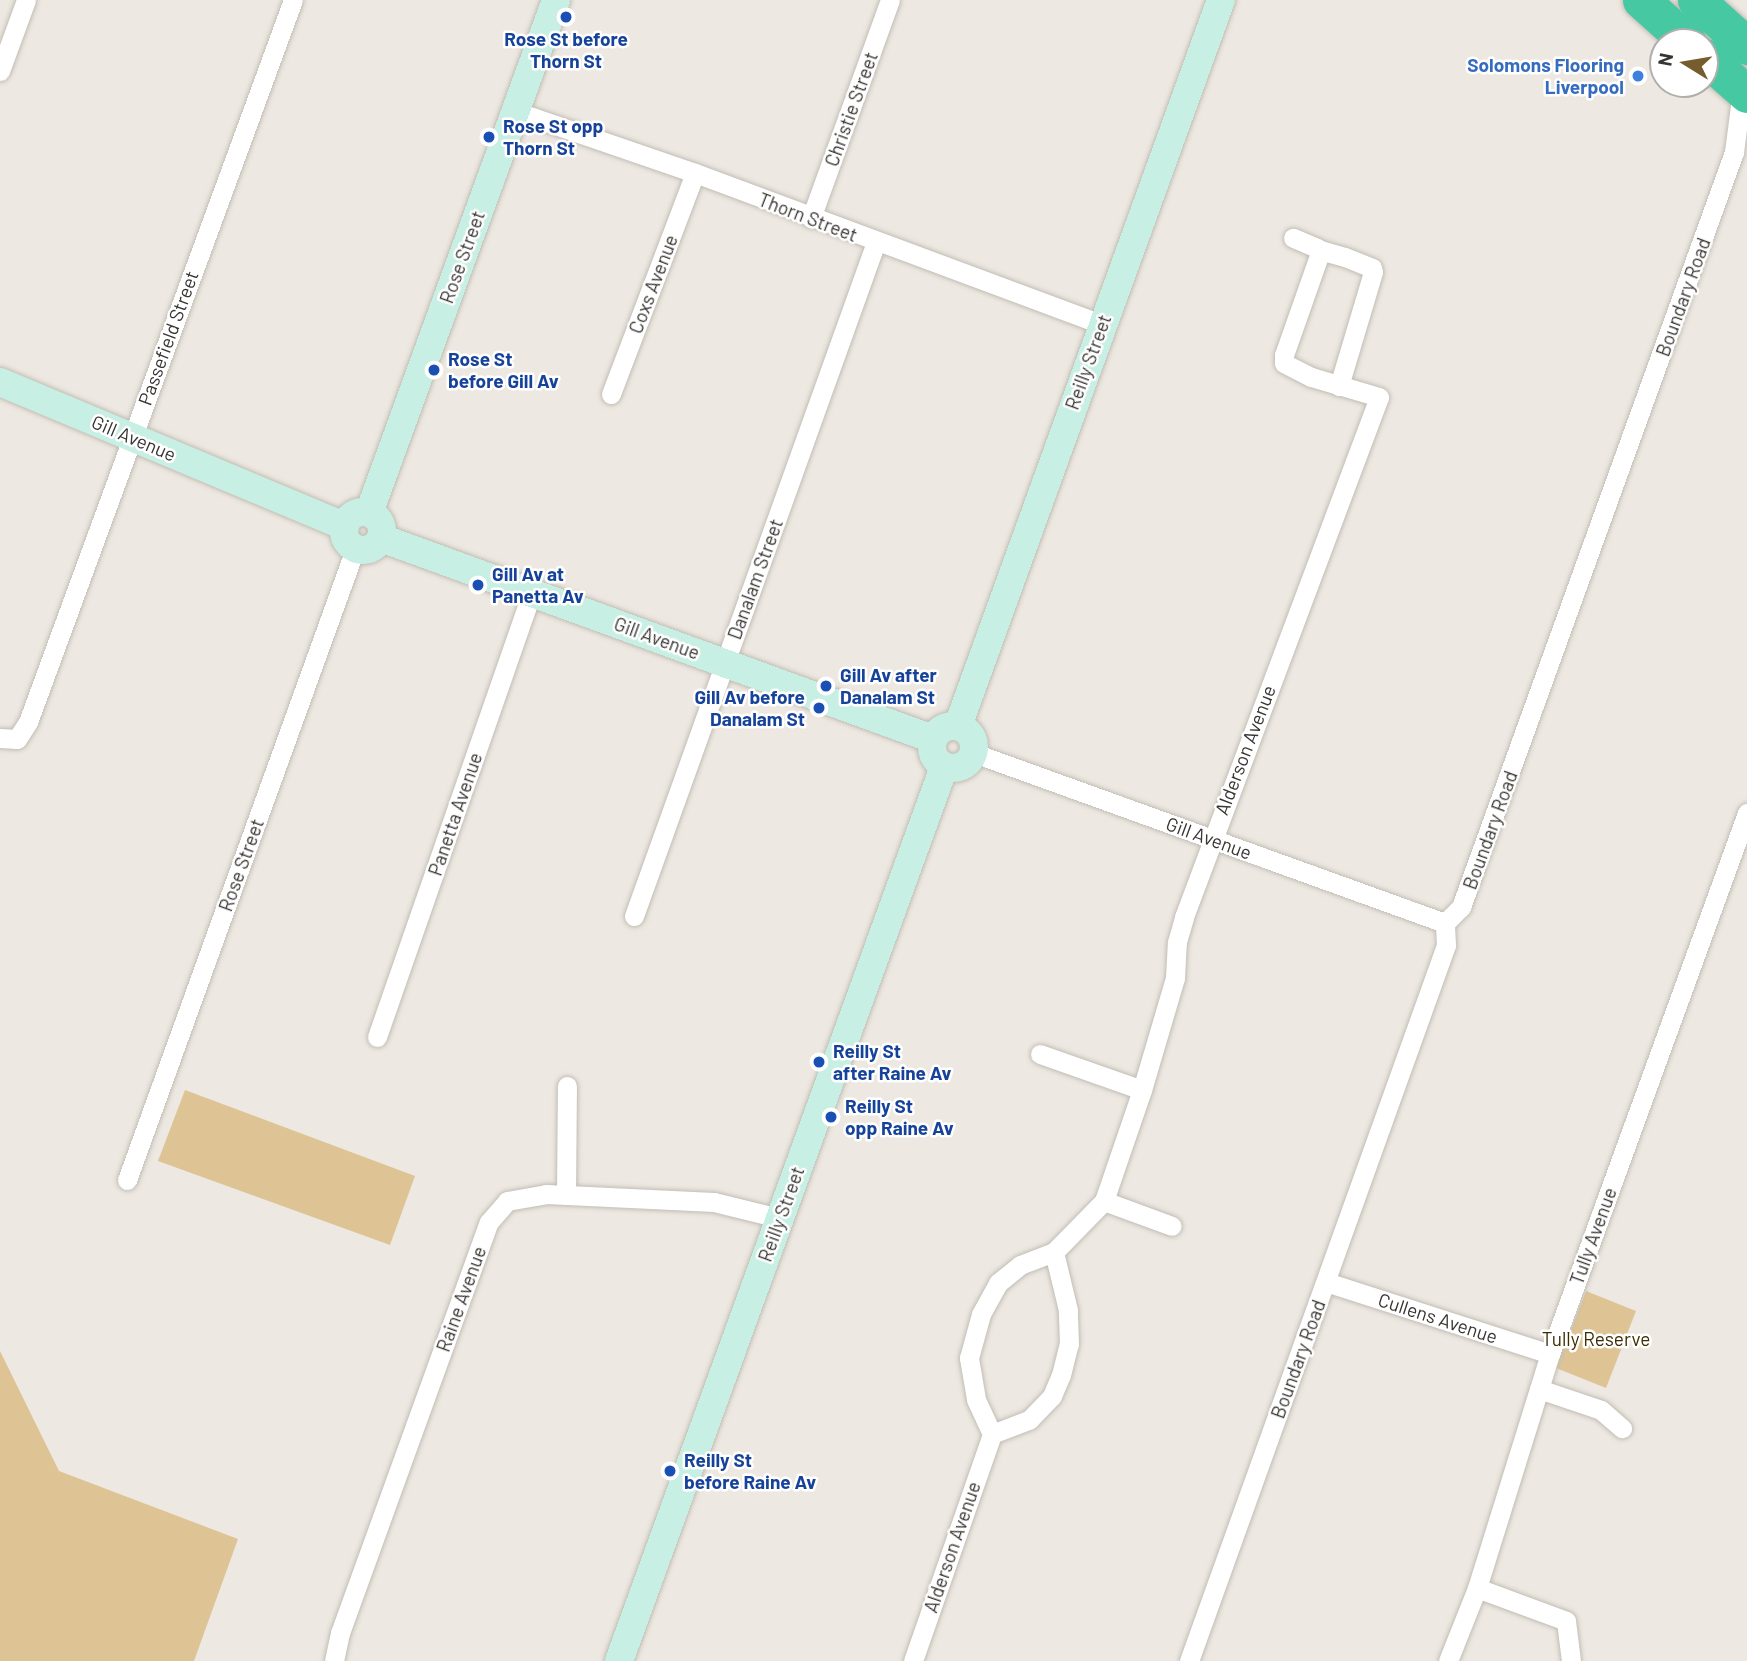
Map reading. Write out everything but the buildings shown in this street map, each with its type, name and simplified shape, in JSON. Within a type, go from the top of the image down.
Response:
[{"type":"highway","points":[[1641,0],[1672,28]]},
{"type":"highway","points":[[1696,0],[1747,46]]},
{"type":"highway","points":[[1719,69],[1745,92]]},
{"type":"main road","name":"Rose Street","points":[[363,531],[556,0]]},
{"type":"main road","name":"Reilly Street","points":[[958,726],[1220,0]]},
{"type":"main road","name":"Gill Avenue","points":[[0,382],[363,531],[933,739]]},
{"type":"main road","points":[[958,726],[973,740],[974,753],[965,765],[951,769],[944,767],[932,752],[933,739],[941,729],[958,726]]},
{"type":"main road","name":"Reilly Street","points":[[619,1661],[944,767]]},
{"type":"street","points":[[0,71],[26,0]]},
{"type":"street","name":"Passefield Street","points":[[0,738],[17,738],[28,722],[293,0]]},
{"type":"street","name":"Christie Street","points":[[811,218],[890,0]]},
{"type":"street","name":"Boundary Road","points":[[1189,1661],[1446,945],[1445,923],[1461,907],[1741,145],[1745,92]]},
{"type":"street","name":"Thorn Street","points":[[515,111],[695,173],[1101,324]]},
{"type":"street","name":"Coxs Avenue","points":[[611,394],[695,173]]},
{"type":"street","points":[[1293,238],[1372,268],[1339,386],[1284,363],[1284,355],[1320,250]]},
{"type":"street","name":"Danalam Street","points":[[634,916],[876,242]]},
{"type":"street","name":"Alderson Avenue","points":[[913,1661],[992,1434],[976,1399],[969,1358],[981,1314],[998,1283],[1020,1265],[1054,1252],[1104,1201],[1142,1090],[1175,978],[1177,942],[1184,917],[1211,839],[1379,397],[1339,386]]},
{"type":"street","name":"Rose Street","points":[[127,1180],[363,531]]},
{"type":"street","name":"Panetta Avenue","points":[[377,1037],[532,592]]},
{"type":"street","name":"Gill Avenue","points":[[974,753],[1445,923]]},
{"type":"street","name":"Tully Avenue","points":[[1448,1661],[1476,1588],[1550,1354],[1747,813]]},
{"type":"street","points":[[1040,1054],[1142,1090]]},
{"type":"street","points":[[566,1195],[567,1086]]},
{"type":"street","name":"Raine Avenue","points":[[334,1661],[340,1633],[489,1222],[507,1201],[526,1195],[566,1195],[714,1202],[779,1218]]},
{"type":"street","points":[[1104,1201],[1172,1226]]},
{"type":"street","points":[[992,1434],[1029,1420],[1052,1396],[1061,1375],[1069,1344],[1068,1310],[1054,1252]]},
{"type":"street","name":"Cullens Avenue","points":[[1326,1282],[1550,1354]]},
{"type":"street","points":[[1539,1389],[1601,1410],[1622,1428]]},
{"type":"street","points":[[1476,1588],[1566,1622],[1571,1661]]},
{"type":"green space","points":[[185,1090],[415,1176],[390,1245],[158,1161]]},
{"type":"green space","name":"Tully Reserve","points":[[1586,1291],[1636,1311],[1606,1388],[1556,1368]]},
{"type":"green space","points":[[0,1351],[59,1471],[238,1539],[194,1661],[0,1661]]},
{"type":"place","name":"Rose St before Thorn St","points":[[566,17]]},
{"type":"place","name":"Solomons Flooring Liverpool","points":[[1638,76]]},
{"type":"place","name":"Rose St opp Thorn St","points":[[489,137]]},
{"type":"place","name":"Rose St before Gill Av","points":[[434,370]]},
{"type":"place","name":"Gill Av at Panetta Av","points":[[478,585]]},
{"type":"place","name":"Gill Av after Danalam St","points":[[826,686]]},
{"type":"place","name":"Gill Av before Danalam St","points":[[819,708]]},
{"type":"place","name":"Reilly St after Raine Av","points":[[819,1062]]},
{"type":"place","name":"Reilly St opp Raine Av","points":[[831,1117]]},
{"type":"place","name":"Reilly St before Raine Av","points":[[670,1471]]}]
